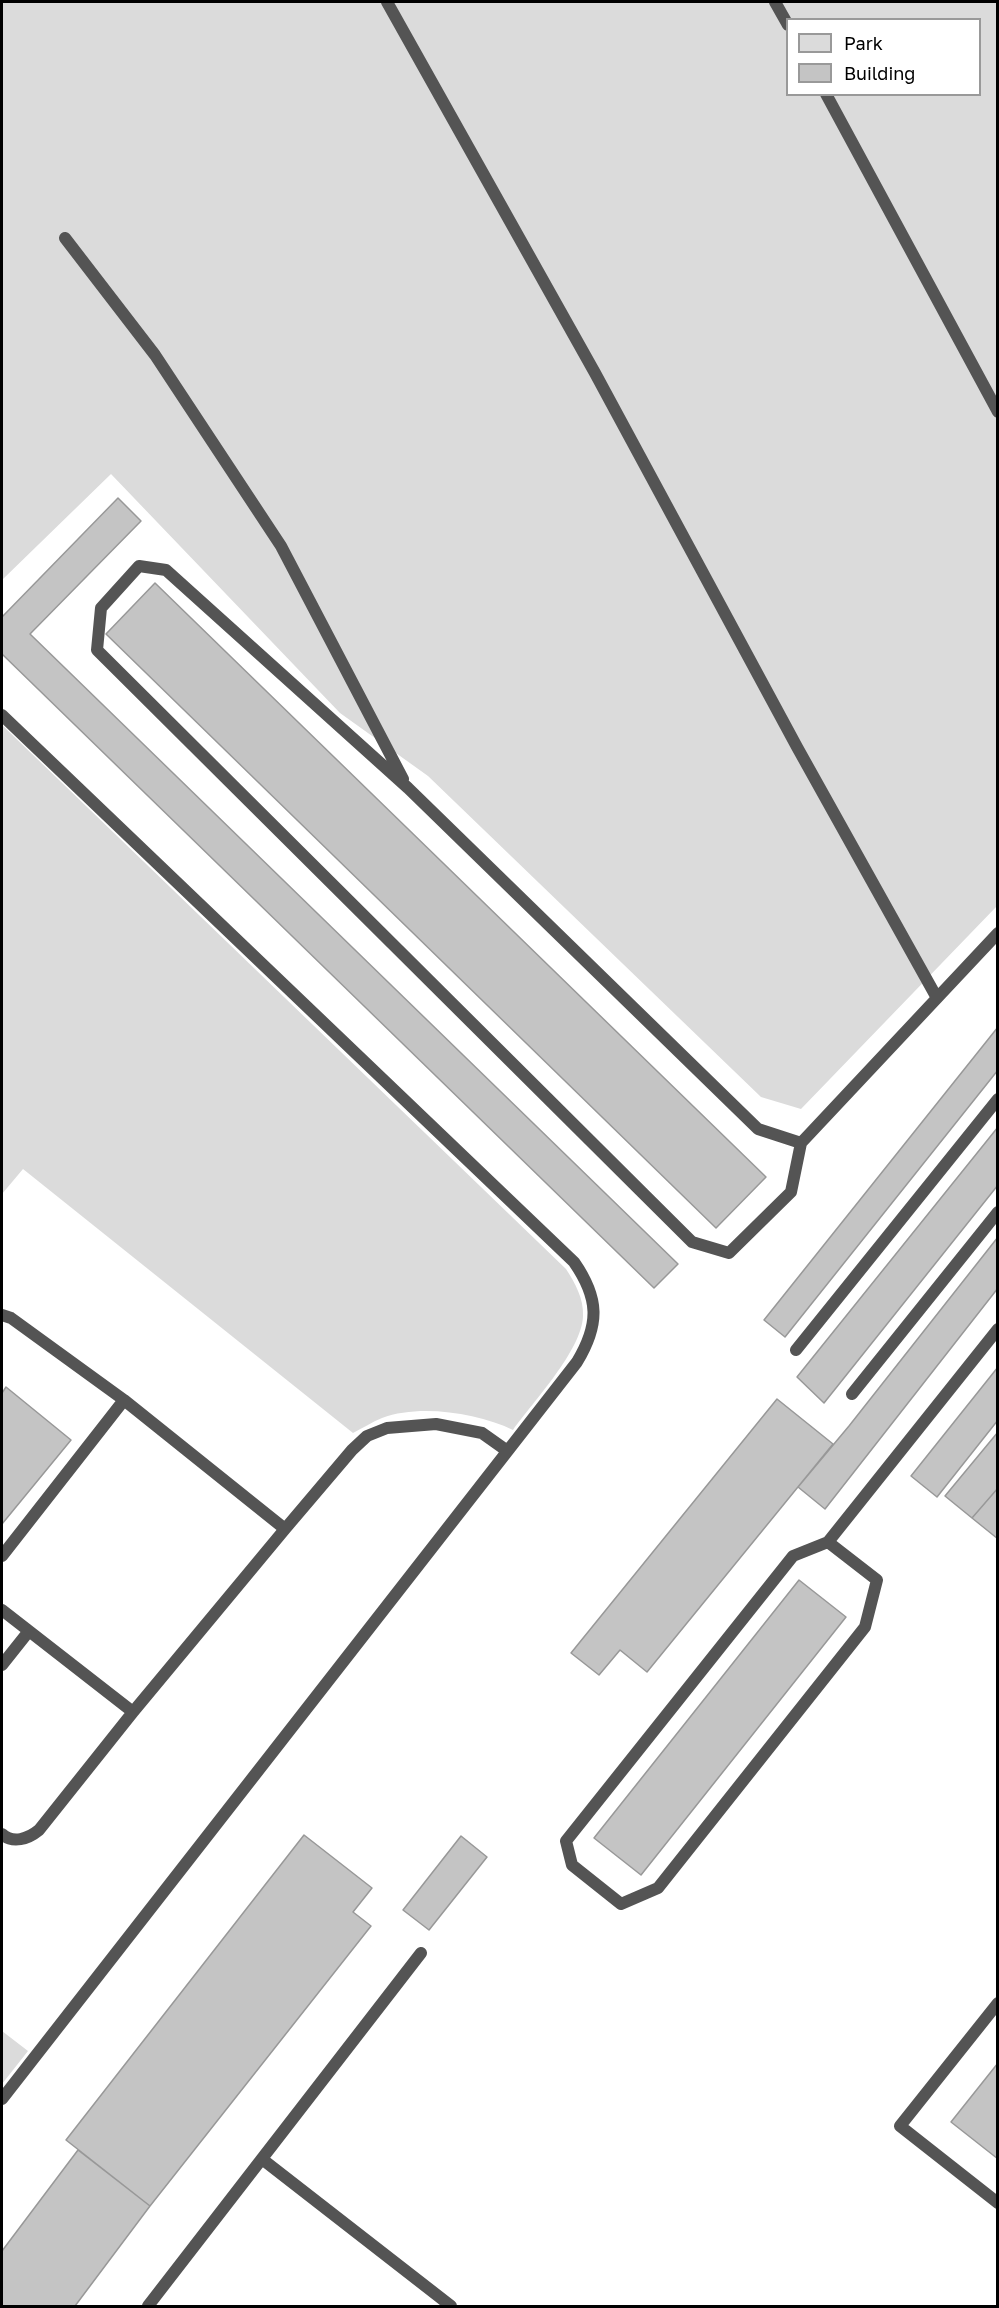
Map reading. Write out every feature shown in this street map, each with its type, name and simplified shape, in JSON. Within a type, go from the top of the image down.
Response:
[{"type":"lane","points":[[387,2],[589,363],[797,747],[937,998]]},
{"type":"lane","points":[[775,2],[786,21]]},
{"type":"lane","points":[[827,96],[998,412]]},
{"type":"lane","points":[[65,238],[155,354],[281,546],[408,788]]},
{"type":"lane","points":[[801,1143],[758,1129],[408,788],[166,570],[139,566],[101,608],[97,650],[692,1242],[729,1252],[791,1192],[801,1143],[998,933]]},
{"type":"lane","points":[[2,715],[574,1262],[586,1278],[594,1302],[594,1324],[587,1346],[577,1362],[506,1450],[2,2099]]},
{"type":"lane","points":[[796,1350],[998,1098]]},
{"type":"lane","points":[[852,1394],[998,1212]]},
{"type":"lane","points":[[2,1315],[11,1318],[124,1400],[285,1529]]},
{"type":"lane","points":[[828,1542],[877,1580],[865,1627],[658,1888],[621,1904],[572,1865],[566,1841],[793,1556],[828,1542],[998,1329]]},
{"type":"lane","points":[[2,1556],[124,1400]]},
{"type":"lane","points":[[2,1834],[7,1839],[19,1840],[30,1838],[39,1830],[133,1712],[285,1529],[352,1450],[367,1436],[387,1428],[436,1424],[482,1433],[506,1450]]},
{"type":"lane","points":[[2,1610],[133,1712]]},
{"type":"lane","points":[[2,1665],[29,1631]]},
{"type":"lane","points":[[148,2307],[421,1953]]},
{"type":"lane","points":[[998,2003],[900,2126],[998,2203]]},
{"type":"lane","points":[[262,2159],[451,2307]]},
{"type":"green space","points":[[2,2],[997,2],[997,906],[801,1109],[761,1097],[428,776],[340,713],[111,474],[2,580]]},
{"type":"green space","points":[[2,725],[566,1269],[576,1286],[582,1303],[581,1330],[566,1360],[513,1430],[466,1415],[431,1411],[397,1414],[382,1418],[353,1433],[23,1169],[2,1194]]},
{"type":"green space","points":[[2,2031],[28,2051],[2,2084]]},
{"type":"building","points":[[118,498],[141,521],[30,634],[678,1264],[654,1288],[2,654],[2,617]]},
{"type":"building","points":[[155,583],[766,1177],[716,1228],[106,634]]},
{"type":"building","points":[[998,1027],[998,1070],[785,1337],[764,1320]]},
{"type":"building","points":[[998,1127],[998,1185],[824,1403],[797,1377]]},
{"type":"building","points":[[998,1237],[998,1288],[825,1509],[798,1487]]},
{"type":"building","points":[[998,1367],[998,1420],[937,1497],[911,1476]]},
{"type":"building","points":[[6,1387],[71,1440],[2,1524],[2,1393]]},
{"type":"building","points":[[777,1399],[833,1444],[647,1672],[620,1650],[599,1675],[571,1653]]},
{"type":"building","points":[[998,1432],[998,1488],[972,1518],[945,1496]]},
{"type":"building","points":[[998,1488],[998,1539],[972,1518]]},
{"type":"building","points":[[799,1580],[846,1617],[641,1875],[594,1838]]},
{"type":"building","points":[[304,1835],[372,1888],[353,1912],[371,1926],[150,2206],[66,2140]]},
{"type":"building","points":[[461,1836],[487,1857],[429,1930],[403,1910]]},
{"type":"building","points":[[998,2063],[998,2159],[951,2122]]},
{"type":"building","points":[[78,2150],[150,2206],[75,2306],[2,2306],[2,2251]]}]
